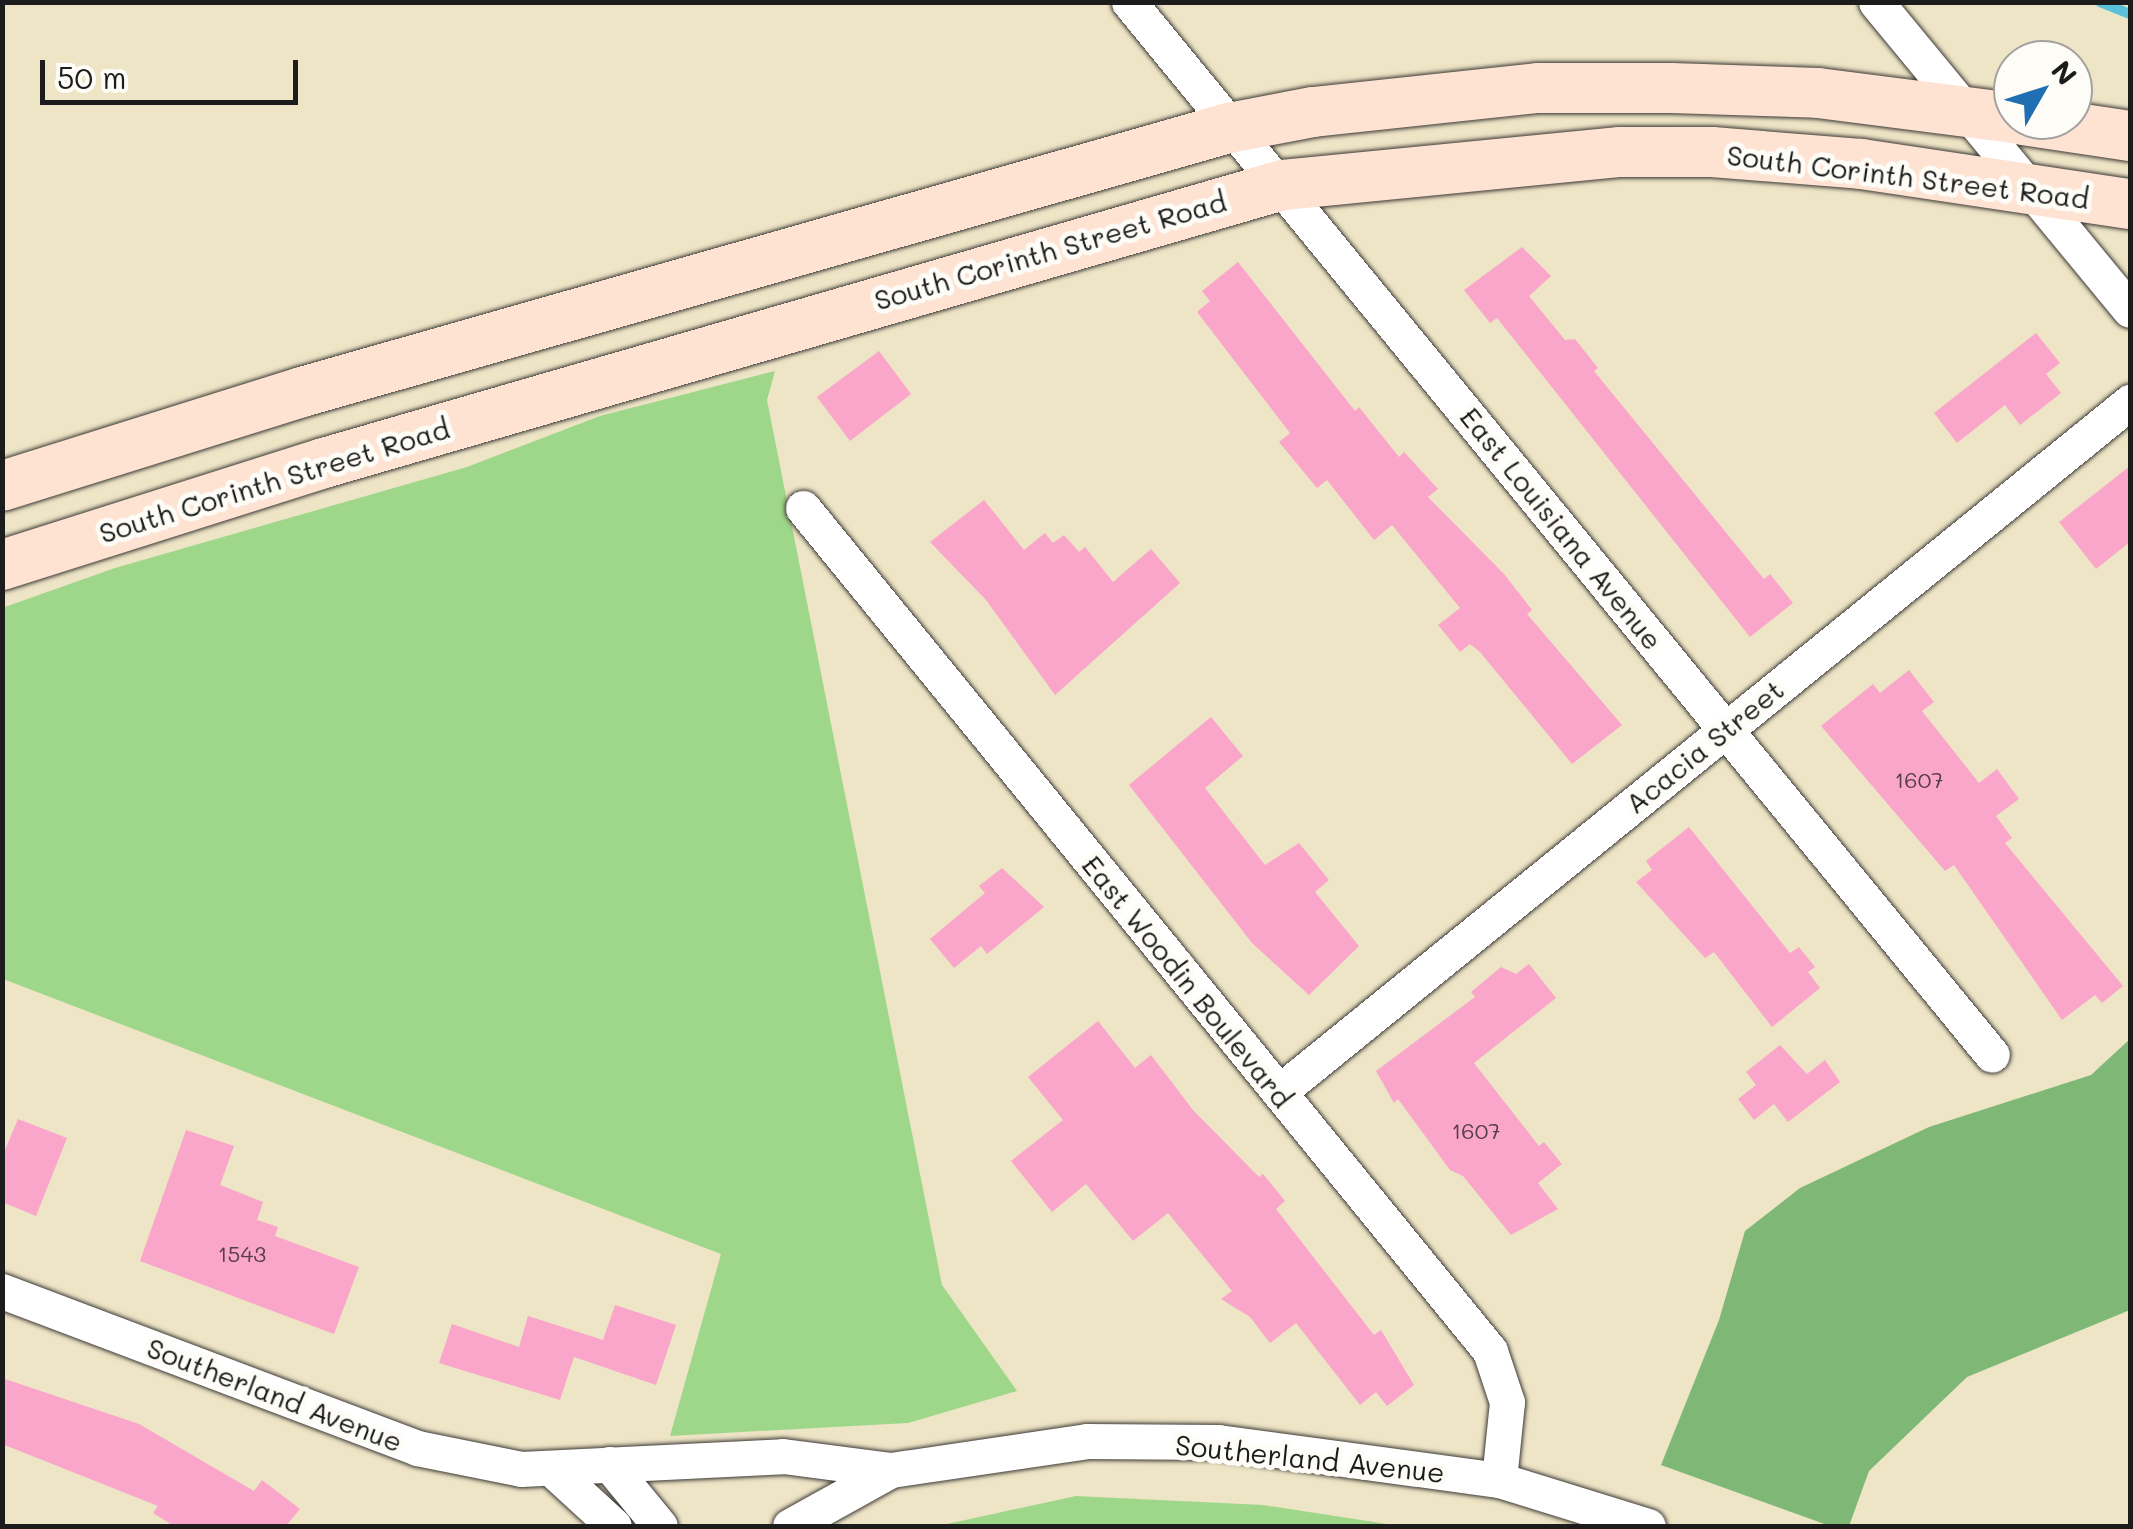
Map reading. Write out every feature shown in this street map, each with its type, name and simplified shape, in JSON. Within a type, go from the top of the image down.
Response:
[{"type":"main road","points":[[2,507],[25,479],[302,392],[1229,128],[1379,103],[1538,88],[1818,93],[1990,115]]},
{"type":"main road","points":[[2093,130],[2130,136]]},
{"type":"main road","name":"South Corinth Street Road","points":[[2,565],[324,463],[1283,185],[1639,152],[1843,162],[2130,204]]},
{"type":"main road","points":[[302,392],[324,463]]},
{"type":"street","name":"East Louisiana Avenue","points":[[1129,2],[1229,128],[1283,185],[1992,1056]]},
{"type":"street","points":[[1876,2],[1990,115],[2029,188],[2130,310]]},
{"type":"street","name":"Acacia Street","points":[[1279,1092],[2130,402]]},
{"type":"street","name":"East Woodin Boulevard","points":[[804,508],[1490,1351],[1507,1402],[1499,1480]]},
{"type":"street","name":"Southerland Avenue","points":[[2,1292],[417,1448],[554,1471],[609,1464],[783,1456],[890,1470],[1086,1441],[1218,1442],[1499,1480],[1648,1526]]},
{"type":"street","points":[[609,1464],[660,1526]]},
{"type":"street","points":[[803,1523],[890,1470]]},
{"type":"street","points":[[554,1471],[614,1526]]},
{"type":"green space","points":[[775,371],[767,400],[942,1285],[1017,1391],[908,1423],[670,1436],[721,1254],[3,979],[2,608],[115,568],[467,467],[600,416]]},
{"type":"green space","points":[[2130,1039],[2130,1310],[1967,1377],[1869,1471],[1849,1526],[1830,1526],[1661,1465],[1719,1320],[1745,1231],[1800,1188],[1929,1127],[2091,1075]]},
{"type":"green space","points":[[1076,1496],[1263,1505],[1400,1526],[938,1526]]},
{"type":"building","points":[[1522,247],[1551,276],[1529,296],[1565,340],[1575,339],[1598,368],[1594,371],[1764,579],[1770,574],[1793,603],[1750,637],[1497,318],[1490,323],[1464,290]]},
{"type":"building","points":[[1238,262],[1355,411],[1359,407],[1399,457],[1404,452],[1438,489],[1428,497],[1504,574],[1532,610],[1527,614],[1622,725],[1572,764],[1480,652],[1470,644],[1460,652],[1438,625],[1460,608],[1392,525],[1374,540],[1327,480],[1317,488],[1279,442],[1290,433],[1197,312],[1210,301],[1202,291]]},
{"type":"building","points":[[2036,333],[2060,363],[2046,374],[2061,393],[2020,425],[2005,405],[1957,443],[1934,413]]},
{"type":"building","points":[[879,351],[911,394],[850,441],[817,397]]},
{"type":"building","points":[[2130,466],[2130,542],[2096,569],[2059,522]]},
{"type":"building","points":[[984,500],[1024,550],[1045,533],[1053,543],[1064,535],[1079,552],[1085,547],[1113,582],[1151,549],[1180,583],[1055,695],[986,600],[930,542]]},
{"type":"building","points":[[1909,670],[1934,702],[1922,711],[1979,783],[1997,769],[2019,799],[1996,816],[2012,838],[2005,843],[2123,986],[2102,1003],[2095,995],[2062,1020],[1954,865],[1945,871],[1821,726],[1873,684],[1880,693]]},
{"type":"building","points":[[1211,717],[1243,756],[1205,788],[1265,865],[1299,843],[1329,880],[1315,892],[1359,946],[1309,995],[1252,943],[1129,785]]},
{"type":"building","points":[[1689,827],[1790,953],[1799,947],[1815,967],[1808,972],[1820,988],[1772,1027],[1714,952],[1705,958],[1636,882],[1652,870],[1646,861]]},
{"type":"building","points":[[1002,868],[1044,907],[987,954],[981,946],[954,968],[930,939],[985,893],[979,886]]},
{"type":"building","points":[[1529,964],[1556,998],[1474,1063],[1539,1146],[1544,1142],[1562,1164],[1538,1183],[1558,1209],[1511,1235],[1463,1176],[1450,1170],[1398,1099],[1394,1103],[1376,1071],[1475,997],[1471,992],[1501,967],[1516,974]]},
{"type":"building","points":[[1098,1021],[1135,1068],[1151,1055],[1193,1110],[1259,1177],[1263,1174],[1285,1201],[1276,1209],[1374,1335],[1381,1330],[1414,1385],[1387,1406],[1376,1392],[1360,1405],[1296,1323],[1270,1343],[1250,1317],[1221,1299],[1232,1291],[1168,1213],[1133,1241],[1086,1184],[1052,1212],[1011,1161],[1063,1120],[1028,1077]]},
{"type":"building","points":[[1780,1045],[1807,1074],[1825,1060],[1840,1082],[1788,1122],[1774,1104],[1754,1120],[1738,1099],[1756,1085],[1746,1072]]},
{"type":"building","points":[[18,1119],[67,1138],[36,1216],[2,1202],[2,1157]]},
{"type":"building","points":[[186,1130],[234,1146],[220,1185],[263,1202],[257,1220],[278,1227],[275,1236],[359,1267],[334,1334],[140,1261]]},
{"type":"building","points":[[615,1305],[676,1325],[656,1385],[574,1357],[560,1400],[439,1363],[452,1324],[519,1347],[528,1316],[603,1340]]},
{"type":"building","points":[[2,1378],[139,1424],[254,1491],[262,1480],[300,1509],[286,1526],[174,1526],[153,1513],[158,1506],[2,1444]]},
{"type":"waterway","points":[[2100,2],[2130,14]]}]
